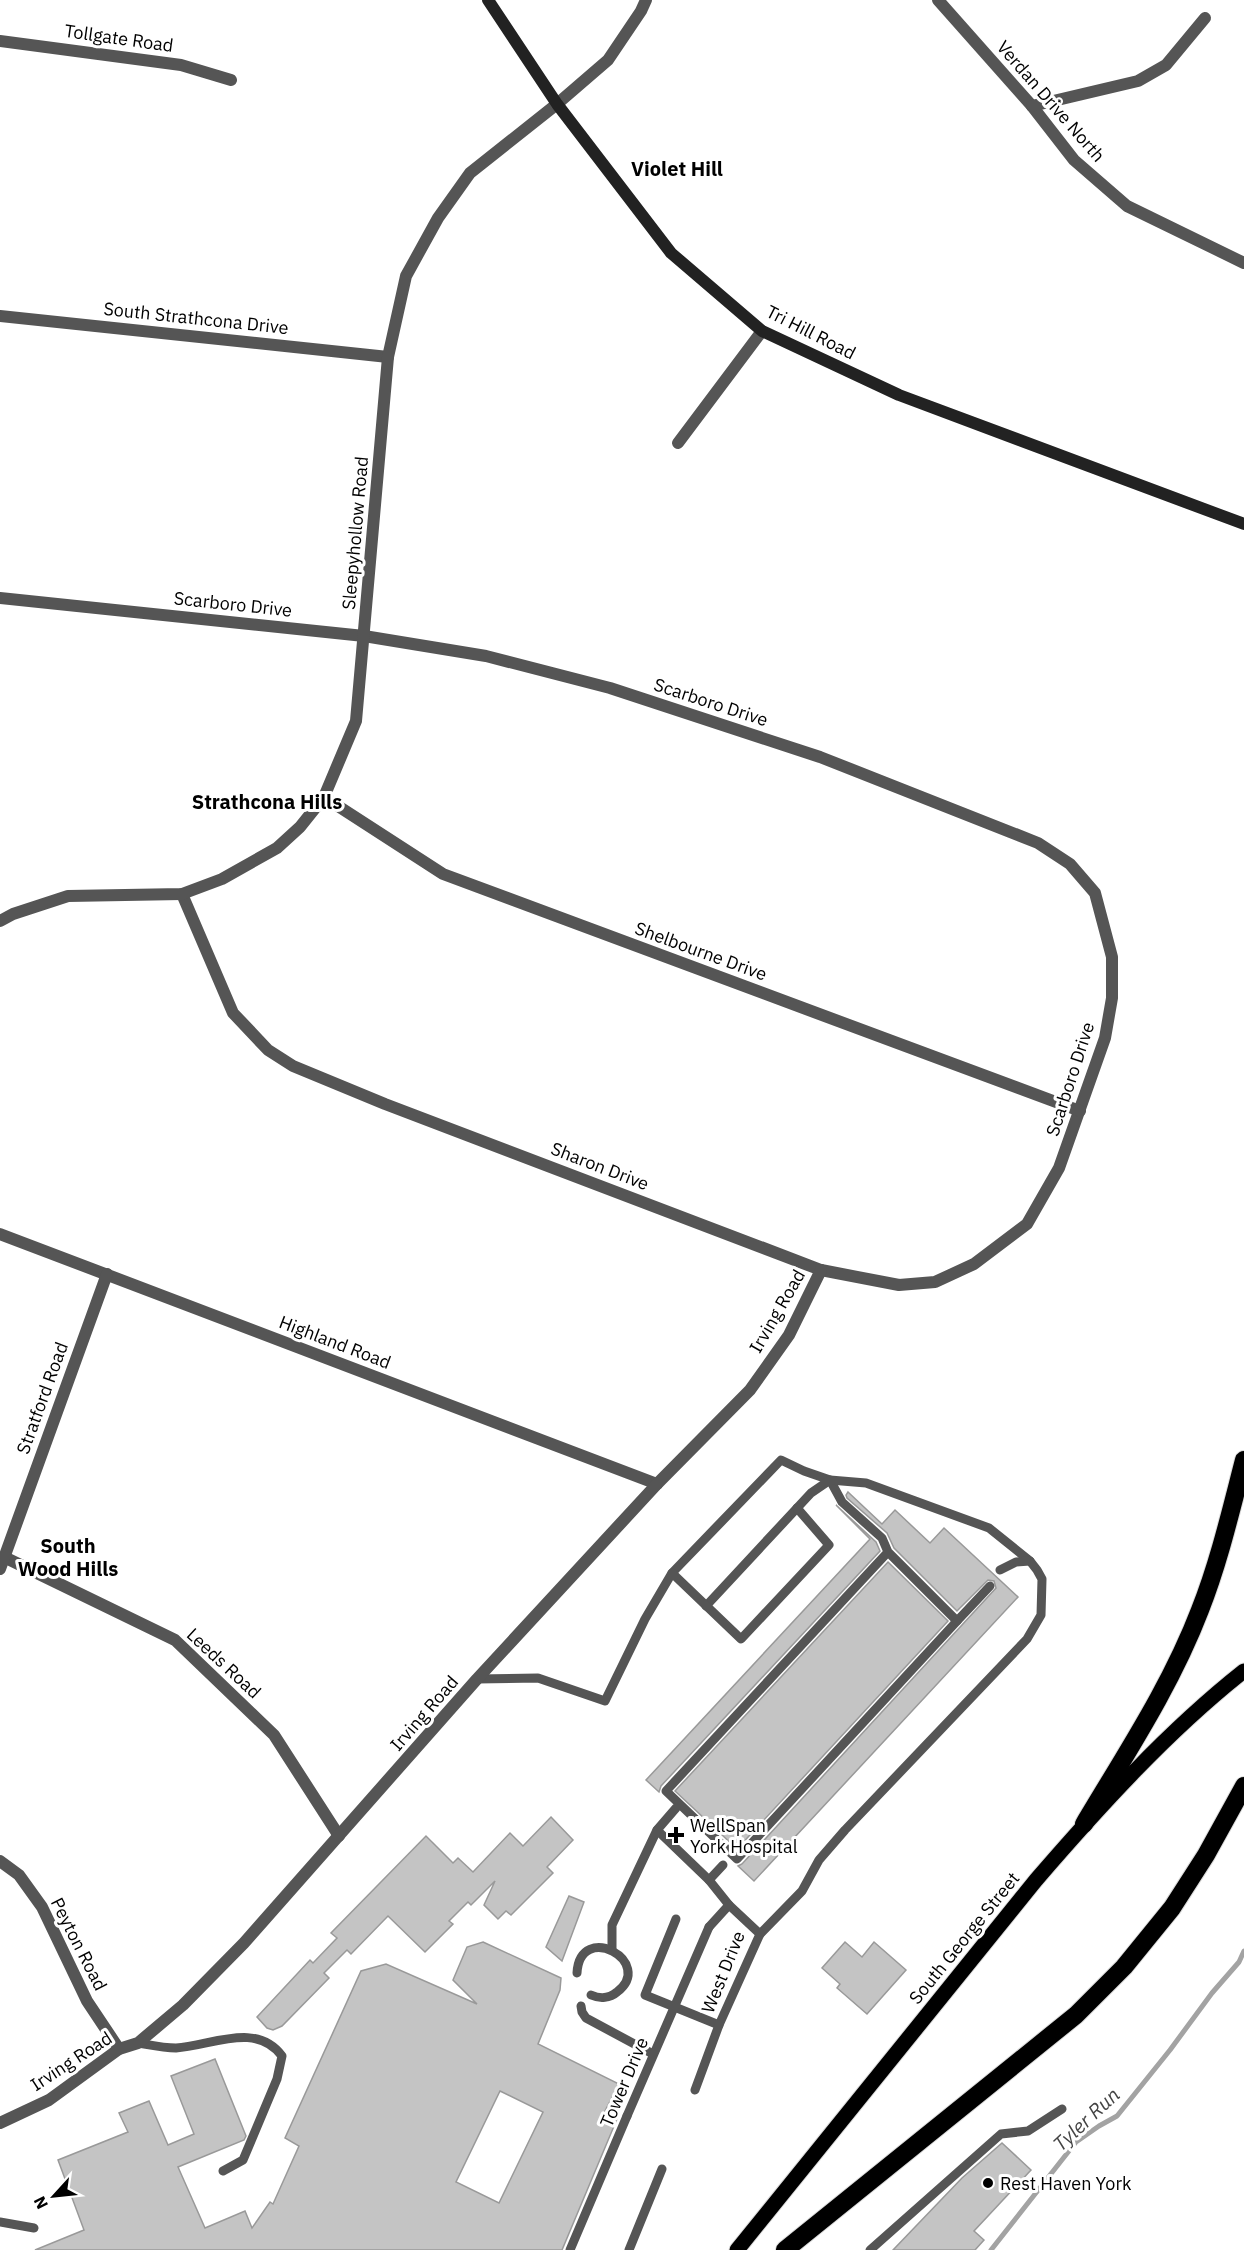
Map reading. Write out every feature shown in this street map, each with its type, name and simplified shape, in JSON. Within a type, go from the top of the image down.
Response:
[{"type":"highway","points":[[1084,1824],[1153,1708],[1200,1611],[1215,1568],[1244,1460]]},
{"type":"highway","points":[[785,2250],[1076,2016],[1116,1975],[1172,1908],[1206,1855],[1244,1786]]},
{"type":"main road","name":"South George Street","points":[[737,2250],[1036,1880],[1084,1824],[1182,1725],[1244,1671]]},
{"type":"street","name":"Tri Hill Road","points":[[488,0],[557,104],[671,253],[762,331],[899,395],[1244,524]]},
{"type":"street","name":"Sleepyhollow Road","points":[[0,921],[13,914],[68,896],[182,894],[222,879],[277,848],[300,827],[324,797],[356,721],[388,357],[406,276],[438,218],[470,173],[608,60],[646,0]]},
{"type":"street","name":"Verdan Drive North","points":[[938,0],[1032,106],[1074,160],[1127,206],[1244,263]]},
{"type":"street","points":[[1032,106],[1138,81],[1166,65],[1205,18]]},
{"type":"street","name":"Tollgate Road","points":[[0,41],[181,66],[231,80]]},
{"type":"street","name":"South Strathcona Drive","points":[[0,316],[388,357]]},
{"type":"street","points":[[678,443],[762,331]]},
{"type":"street","name":"Scarboro Drive","points":[[0,598],[364,636],[486,656],[610,688],[820,757],[1038,843],[1070,864],[1095,893],[1112,957],[1112,998],[1105,1038],[1059,1168]]},
{"type":"street","name":"Shelbourne Drive","points":[[324,797],[442,874],[1080,1112]]},
{"type":"street","name":"Sharon Drive","points":[[182,894],[234,1013],[268,1050],[294,1066],[385,1104],[821,1270],[899,1285],[935,1282],[974,1264],[1027,1224],[1059,1168]]},
{"type":"street","name":"Highland Road","points":[[0,1234],[657,1484]]},
{"type":"street","name":"Irving Road","points":[[0,2123],[49,2100],[119,2049],[138,2043],[183,2005],[244,1943],[477,1679],[657,1484],[750,1390],[789,1335],[821,1270]]},
{"type":"street","name":"Stratford Road","points":[[0,1569],[107,1274]]},
{"type":"street","name":"Leeds Road","points":[[4,1557],[175,1640],[274,1735],[339,1836]]},
{"type":"street","name":"Peyton Road","points":[[0,1861],[19,1875],[42,1907],[87,2001],[119,2049]]},
{"type":"lane","points":[[477,1679],[538,1678],[605,1701],[645,1619],[672,1573],[781,1460],[830,1480],[866,1483],[988,1528],[1030,1561],[1042,1580],[1041,1615],[1027,1640],[845,1830],[819,1860],[802,1891],[760,1934]]},
{"type":"lane","points":[[706,1606],[796,1508],[811,1493],[830,1480]]},
{"type":"lane","points":[[830,1480],[842,1502],[882,1538],[888,1552],[957,1621]]},
{"type":"lane","points":[[672,1573],[741,1639],[829,1545],[796,1508]]},
{"type":"lane","points":[[888,1552],[666,1791],[737,1858],[990,1586]]},
{"type":"lane","points":[[1000,1570],[1016,1562],[1030,1561]]},
{"type":"lane","points":[[612,1949],[612,1925],[657,1830],[676,1808]]},
{"type":"lane","points":[[657,1830],[710,1880],[729,1905]]},
{"type":"lane","points":[[710,1880],[723,1865]]},
{"type":"lane","name":"West Drive","points":[[695,2090],[719,2025],[760,1934],[729,1905],[709,1927]]},
{"type":"lane","points":[[676,1919],[645,1995],[719,2025]]},
{"type":"lane","name":"Tower Drive","points":[[570,2250],[709,1927]]},
{"type":"lane","points":[[577,1973],[578,1964],[588,1951],[596,1948],[612,1949],[624,1961],[627,1977],[624,1985],[611,1996],[603,1998],[591,1995]]},
{"type":"lane","points":[[581,2006],[586,2018],[653,2054]]},
{"type":"lane","points":[[138,2043],[175,2048],[246,2036],[274,2045],[282,2056],[277,2079],[243,2160],[223,2172]]},
{"type":"lane","points":[[870,2250],[1001,2134],[1028,2131],[1062,2109]]},
{"type":"lane","points":[[629,2250],[662,2169]]},
{"type":"lane","points":[[0,2222],[34,2228]]},
{"type":"building","points":[[848,1492],[882,1524],[895,1510],[930,1543],[944,1528],[1018,1597],[754,1881],[738,1866],[996,1588],[994,1581],[988,1580],[957,1611],[894,1548],[887,1533],[847,1498]]},
{"type":"building","points":[[836,1505],[876,1542],[880,1551],[661,1786],[659,1792],[646,1780],[870,1539]]},
{"type":"building","points":[[888,1562],[948,1621],[737,1849],[675,1791]]},
{"type":"building","points":[[551,1817],[573,1840],[547,1867],[553,1873],[511,1915],[506,1911],[498,1919],[484,1905],[495,1881],[471,1905],[468,1902],[449,1921],[453,1924],[425,1952],[388,1916],[351,1954],[347,1950],[324,1973],[329,1978],[282,2026],[273,2030],[267,2028],[257,2017],[310,1960],[313,1963],[337,1938],[331,1933],[426,1836],[453,1863],[458,1858],[473,1872],[510,1833],[523,1846]]},
{"type":"building","points":[[569,1896],[584,1902],[562,1961],[546,1947]]},
{"type":"building","points":[[483,1942],[561,1978],[560,1990],[538,2044],[619,2084],[604,2113],[617,2119],[562,2250],[35,2250],[84,2230],[58,2160],[128,2132],[119,2113],[149,2101],[168,2145],[194,2134],[171,2076],[215,2059],[246,2136],[244,2140],[178,2167],[205,2228],[245,2211],[252,2228],[270,2202],[273,2204],[299,2146],[285,2138],[361,1971],[386,1964],[477,2004],[453,1980],[467,1947]],"holes":[[[500,2091],[543,2112],[499,2203],[456,2182]]]},
{"type":"building","points":[[845,1942],[862,1957],[874,1942],[906,1970],[867,2014],[837,1988],[840,1984],[822,1968]]},
{"type":"building","name":"Rest Haven York","points":[[1002,2143],[1031,2170],[974,2231],[984,2240],[975,2250],[893,2250],[962,2178]]},
{"type":"waterway","name":"Tyler Run","points":[[991,2250],[1076,2142],[1117,2116],[1212,1993],[1239,1962],[1244,1951]]},
{"type":"place","name":"WellSpan York Hospital","points":[[676,1835]]},
{"type":"place","name":"Rest Haven York","points":[[988,2183]]},
{"type":"district","name":"Violet Hill","points":[[677,168]]},
{"type":"district","name":"Strathcona Hills","points":[[267,801]]},
{"type":"district","name":"South Wood Hills","points":[[68,1556]]}]
